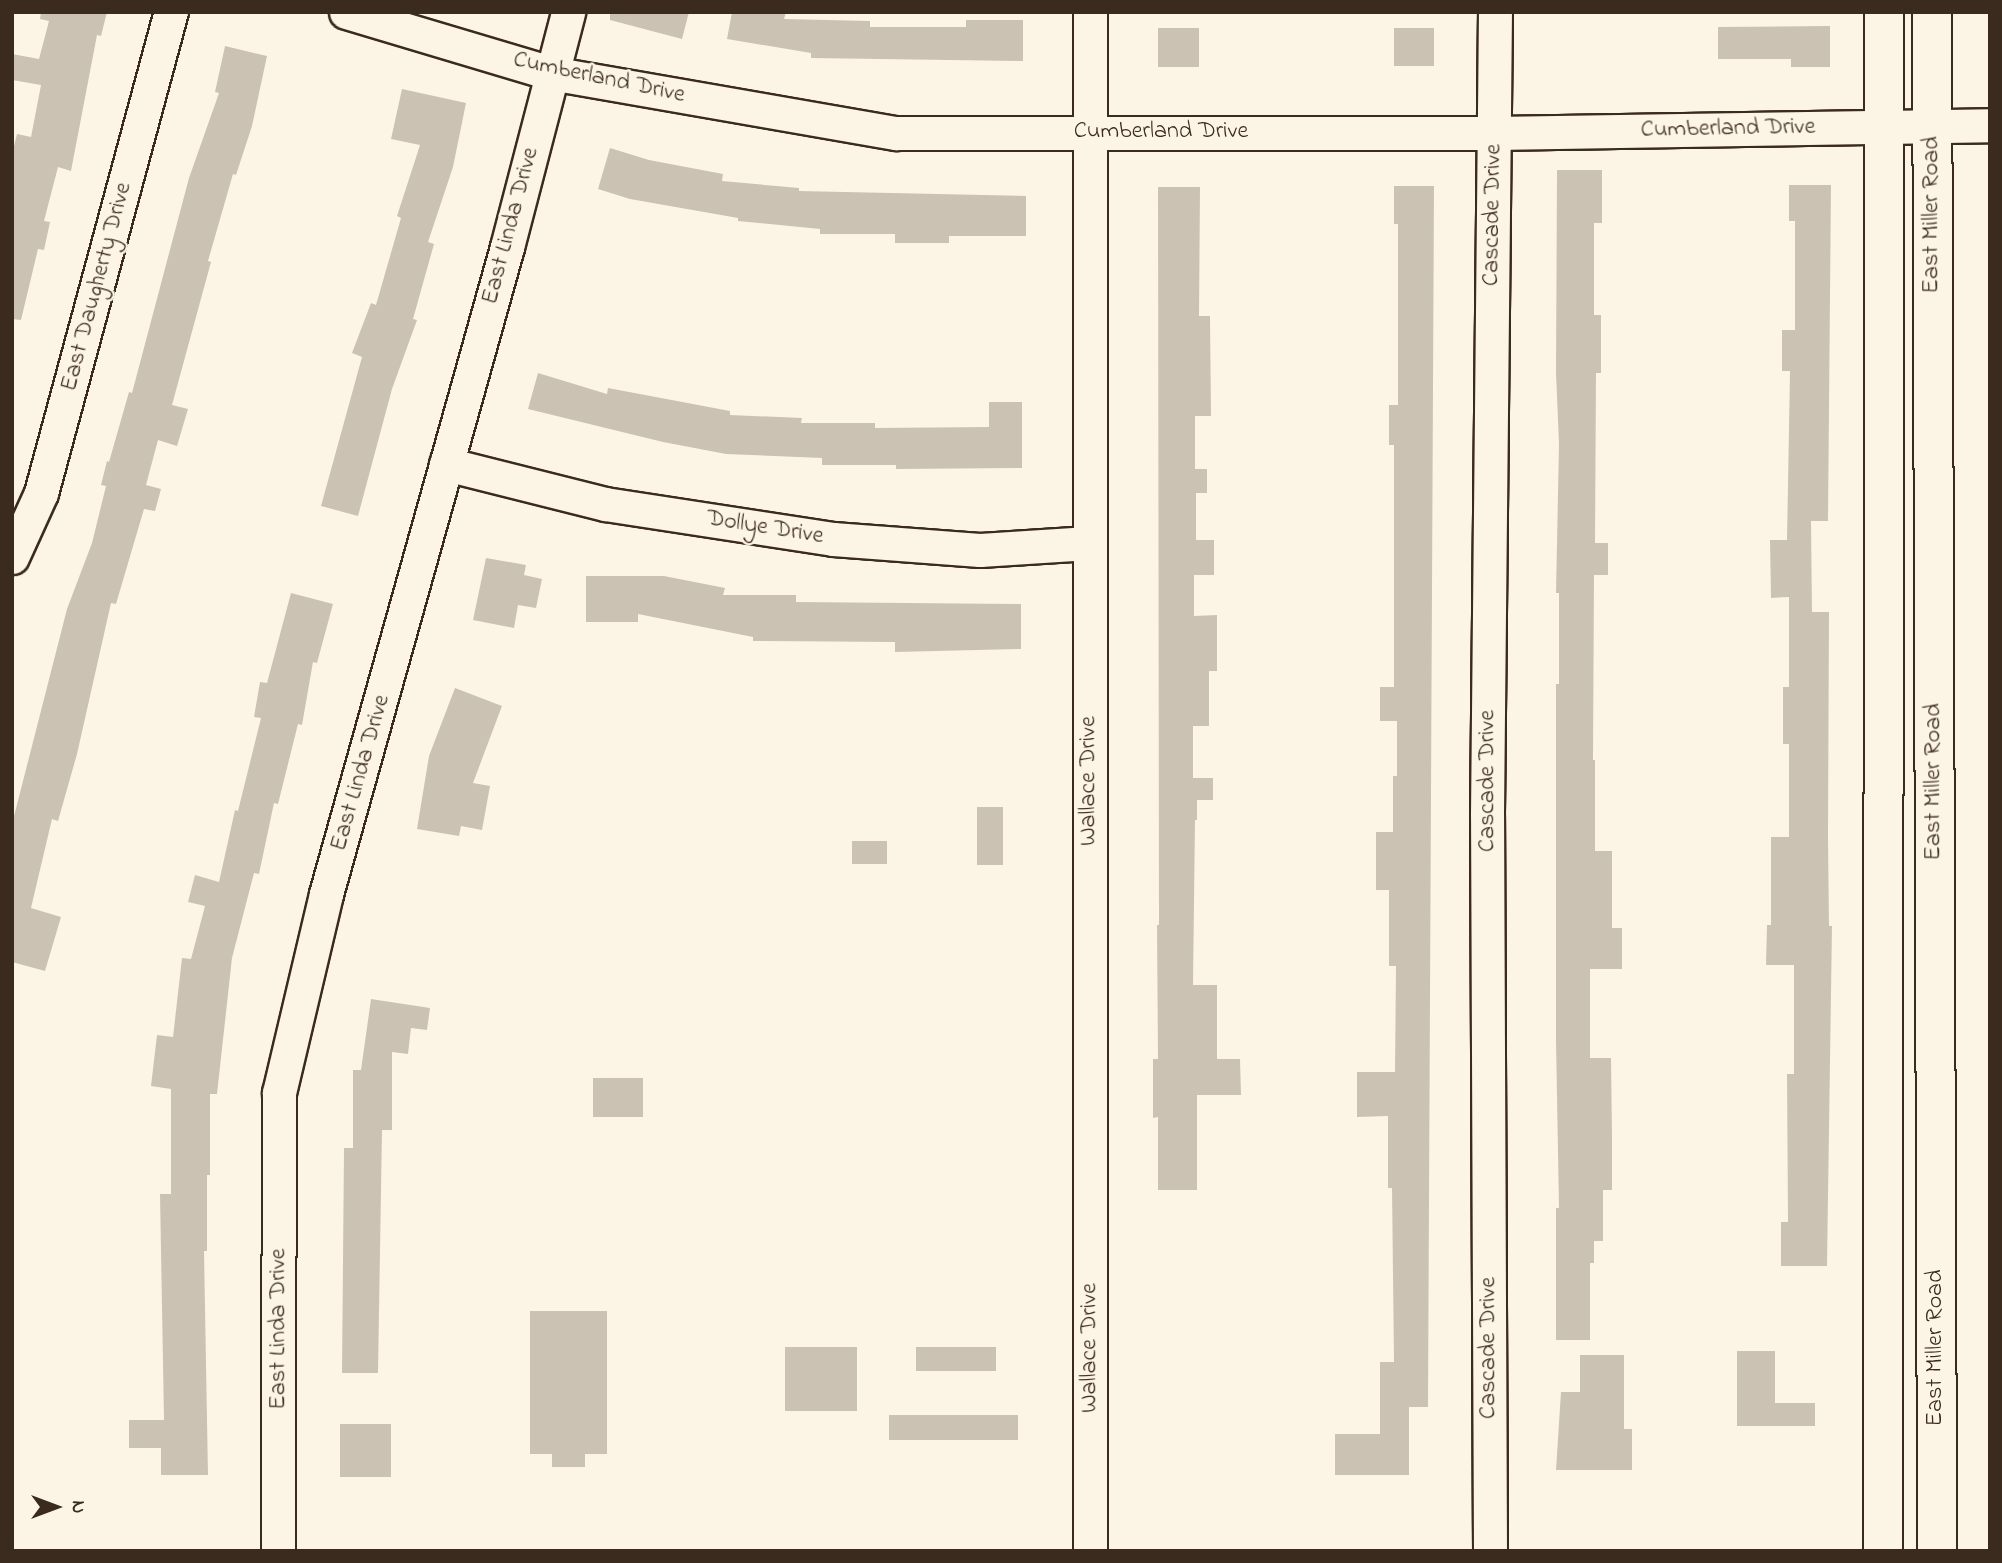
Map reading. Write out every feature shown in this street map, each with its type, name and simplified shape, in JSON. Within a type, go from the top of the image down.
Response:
[{"type":"main road","name":"East Miller Road","points":[[1883,1551],[1884,12]]},
{"type":"main road","name":"East Miller Road","points":[[1932,12],[1937,1551]]},
{"type":"main road","points":[[1883,869],[1934,869]]},
{"type":"street","name":"East Daugherty Drive","points":[[12,557],[41,493],[172,12]]},
{"type":"street","name":"Cumberland Drive","points":[[346,12],[551,73],[896,133],[1494,133],[1990,125]]},
{"type":"street","name":"East Linda Drive","points":[[278,1551],[279,1093],[326,894],[400,639],[568,12]]},
{"type":"street","name":"Wallace Drive","points":[[1090,12],[1090,1551]]},
{"type":"street","name":"Cascade Drive","points":[[1490,1551],[1487,814],[1495,12]]},
{"type":"street","name":"Dollye Drive","points":[[446,464],[605,503],[833,539],[980,550],[1089,543]]},
{"type":"building","points":[[41,12],[107,12],[101,36],[97,35],[71,171],[58,167],[44,221],[50,222],[44,250],[38,249],[21,320],[12,319],[12,154],[17,134],[31,137],[41,85],[12,80],[12,54],[39,59],[49,21],[40,19]]},
{"type":"building","points":[[610,12],[689,12],[682,39],[610,20]]},
{"type":"building","points":[[732,12],[786,12],[784,19],[870,21],[870,27],[966,27],[966,20],[1023,20],[1023,61],[811,58],[811,53],[727,39]]},
{"type":"building","points":[[1830,26],[1830,67],[1791,67],[1791,59],[1718,59],[1718,27]]},
{"type":"building","points":[[1158,28],[1199,28],[1199,67],[1158,67]]},
{"type":"building","points":[[1394,28],[1434,28],[1434,66],[1394,66]]},
{"type":"building","points":[[225,46],[267,56],[252,126],[236,175],[233,174],[208,261],[211,262],[172,405],[188,409],[177,446],[158,440],[146,485],[161,489],[155,511],[144,509],[116,604],[111,603],[77,754],[58,821],[52,819],[31,908],[61,917],[45,971],[12,962],[12,824],[67,609],[92,543],[106,486],[101,485],[107,461],[109,462],[129,392],[132,393],[189,178],[219,93],[215,92]]},
{"type":"building","points":[[402,89],[466,103],[453,167],[428,242],[434,244],[413,319],[417,320],[392,389],[358,516],[321,506],[362,357],[352,353],[371,303],[376,305],[401,218],[397,216],[420,145],[391,139]]},
{"type":"building","points":[[610,148],[649,160],[723,174],[722,181],[799,188],[799,191],[1026,196],[1026,236],[949,236],[949,243],[895,243],[895,234],[820,234],[820,229],[738,221],[738,218],[630,199],[598,189]]},
{"type":"building","points":[[1557,170],[1602,170],[1602,223],[1594,223],[1594,315],[1601,315],[1601,373],[1596,373],[1595,543],[1608,543],[1608,575],[1594,575],[1595,851],[1612,851],[1612,928],[1622,928],[1622,969],[1590,969],[1590,1058],[1611,1058],[1612,1190],[1603,1190],[1603,1241],[1594,1241],[1594,1263],[1590,1263],[1590,1340],[1556,1340],[1556,1208],[1559,1208],[1556,1041],[1556,684],[1559,684],[1559,593],[1556,593],[1559,444],[1556,373]]},
{"type":"building","points":[[1789,185],[1831,185],[1828,521],[1811,521],[1812,612],[1829,612],[1828,837],[1829,926],[1832,926],[1827,1266],[1781,1266],[1781,1222],[1788,1222],[1787,1074],[1794,1074],[1794,965],[1766,965],[1767,925],[1771,925],[1771,837],[1789,837],[1789,744],[1783,744],[1783,687],[1789,687],[1789,597],[1771,598],[1770,540],[1787,540],[1790,371],[1782,371],[1782,330],[1795,330],[1795,221],[1789,221]]},
{"type":"building","points":[[1394,186],[1434,186],[1428,1407],[1409,1407],[1409,1475],[1335,1475],[1335,1434],[1380,1434],[1380,1362],[1394,1362],[1392,1188],[1388,1188],[1388,1116],[1357,1117],[1357,1072],[1395,1072],[1396,966],[1389,966],[1389,890],[1376,890],[1376,832],[1393,832],[1393,776],[1397,776],[1397,721],[1380,721],[1380,687],[1394,687],[1394,445],[1389,445],[1389,405],[1398,405],[1398,224],[1394,224]]},
{"type":"building","points":[[1158,187],[1200,187],[1199,316],[1210,316],[1211,416],[1195,416],[1195,469],[1207,469],[1207,493],[1196,493],[1196,540],[1214,540],[1214,575],[1194,575],[1194,616],[1217,615],[1217,671],[1209,671],[1209,726],[1193,726],[1193,778],[1213,778],[1213,800],[1197,800],[1193,985],[1217,985],[1217,1059],[1240,1059],[1241,1095],[1197,1095],[1197,1190],[1158,1190],[1158,1117],[1153,1118],[1153,1059],[1158,1059],[1159,925]]},
{"type":"building","points":[[538,373],[607,394],[608,388],[730,411],[730,415],[802,418],[801,423],[875,423],[875,428],[989,427],[989,402],[1022,402],[1022,468],[896,469],[896,465],[822,465],[822,458],[726,454],[663,442],[528,409]]},
{"type":"building","points":[[486,558],[526,565],[524,575],[542,579],[536,608],[518,605],[514,628],[473,620]]},
{"type":"building","points":[[586,576],[664,576],[725,588],[723,595],[796,595],[796,602],[1021,604],[1021,649],[895,652],[895,642],[753,641],[753,637],[638,614],[638,622],[586,622]]},
{"type":"building","points":[[291,593],[333,604],[317,663],[313,662],[302,725],[298,724],[278,804],[274,803],[259,874],[254,873],[232,958],[217,1094],[210,1094],[210,1175],[207,1175],[207,1251],[204,1251],[208,1475],[161,1475],[161,1448],[129,1448],[129,1420],[164,1420],[160,1194],[171,1194],[171,1089],[151,1086],[157,1035],[173,1037],[182,958],[191,959],[205,906],[188,902],[195,875],[219,882],[235,810],[238,811],[261,718],[254,717],[260,682],[267,683]]},
{"type":"building","points":[[455,688],[502,706],[473,783],[490,786],[482,830],[461,826],[459,836],[417,829],[429,756]]},
{"type":"building","points":[[977,807],[1003,807],[1003,865],[977,865]]},
{"type":"building","points":[[852,841],[887,841],[887,864],[852,864]]},
{"type":"building","points":[[371,999],[430,1008],[427,1030],[411,1028],[408,1054],[392,1052],[392,1130],[382,1130],[378,1373],[342,1373],[344,1148],[353,1148],[353,1070],[361,1070]]},
{"type":"building","points":[[593,1078],[643,1078],[643,1117],[593,1117]]},
{"type":"building","points":[[530,1311],[607,1311],[607,1454],[585,1454],[585,1467],[552,1467],[552,1454],[530,1454]]},
{"type":"building","points":[[785,1347],[857,1347],[857,1411],[785,1411]]},
{"type":"building","points":[[916,1347],[996,1347],[996,1371],[916,1371]]},
{"type":"building","points":[[1737,1351],[1775,1351],[1775,1403],[1815,1403],[1815,1426],[1737,1426]]},
{"type":"building","points":[[1580,1355],[1624,1355],[1624,1429],[1632,1429],[1632,1470],[1556,1470],[1561,1392],[1580,1392]]},
{"type":"building","points":[[889,1415],[1018,1415],[1018,1440],[889,1440]]},
{"type":"building","points":[[340,1424],[391,1424],[391,1477],[340,1477]]}]
